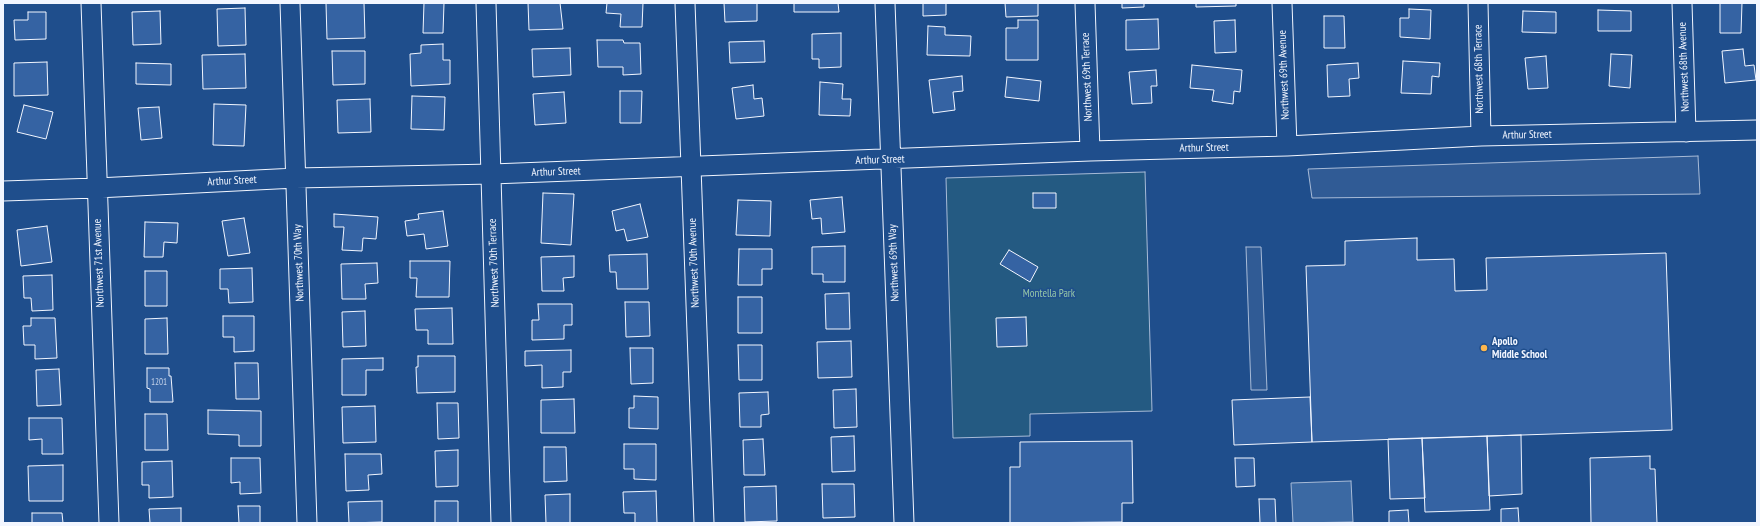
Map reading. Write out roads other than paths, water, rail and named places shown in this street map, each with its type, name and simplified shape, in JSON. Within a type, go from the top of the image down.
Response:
[{"type":"street","name":"Northwest 71st Avenue","points":[[91,3],[109,523]]},
{"type":"street","name":"Northwest 70th Way","points":[[290,3],[307,523]]},
{"type":"street","name":"Northwest 70th Terrace","points":[[486,3],[501,523]]},
{"type":"street","name":"Northwest 70th Avenue","points":[[685,3],[704,523]]},
{"type":"street","name":"Northwest 69th Way","points":[[885,3],[904,523]]},
{"type":"street","name":"Northwest 69th Terrace","points":[[1085,3],[1090,151]]},
{"type":"street","name":"Northwest 69th Avenue","points":[[1282,3],[1287,146]]},
{"type":"street","name":"Northwest 68th Terrace","points":[[1478,3],[1481,136]]},
{"type":"street","name":"Northwest 68th Avenue","points":[[1682,3],[1686,132]]},
{"type":"street","name":"Arthur Street","points":[[3,191],[296,178],[492,174],[891,160],[1090,151],[1287,146],[1481,136],[1757,130]]},
{"type":"place","name":"Apollo Middle School","points":[[1484,348]]},
{"type":"park label","name":"Montella Park","points":[[1049,294]]}]
